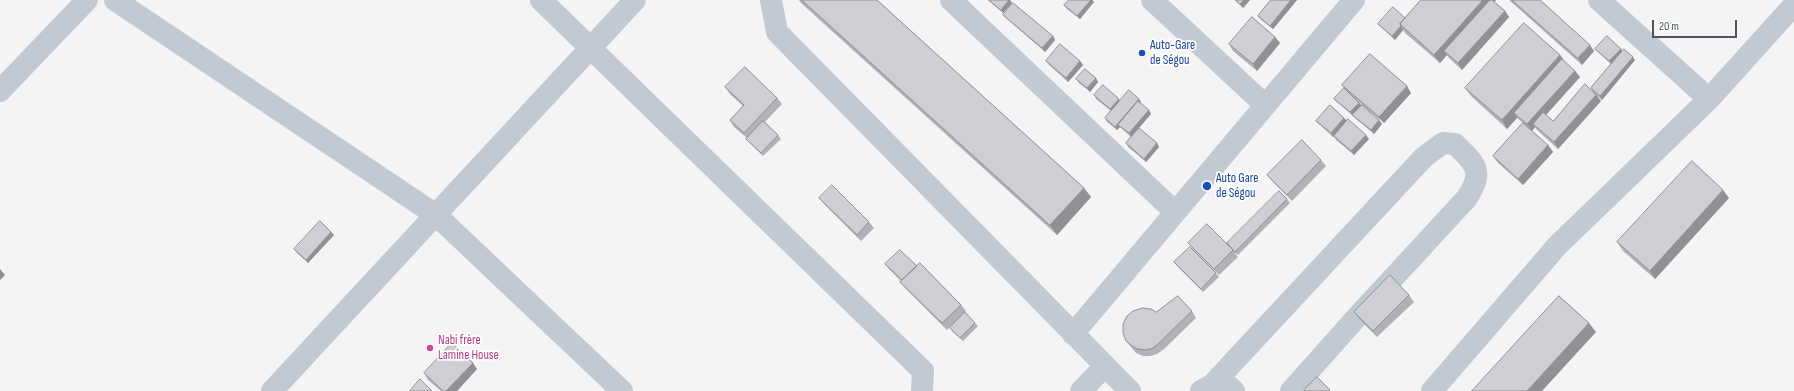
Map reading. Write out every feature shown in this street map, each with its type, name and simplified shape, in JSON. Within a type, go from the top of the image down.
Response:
[{"type":"street","points":[[0,92],[87,0]]},
{"type":"street","points":[[116,0],[436,215],[622,391]]},
{"type":"street","points":[[541,0],[923,371],[922,391]]},
{"type":"street","points":[[272,391],[635,0]]},
{"type":"street","points":[[771,0],[777,32],[1130,391]]},
{"type":"street","points":[[951,0],[1175,212]]},
{"type":"street","points":[[1152,0],[1265,105]]},
{"type":"street","points":[[1073,334],[1354,0]]},
{"type":"street","points":[[1599,0],[1709,99]]},
{"type":"street","points":[[1432,391],[1557,246],[1709,99],[1794,5]]},
{"type":"street","points":[[1201,391],[1212,385],[1227,384],[1424,157],[1443,143],[1455,144],[1471,160],[1477,172],[1476,185],[1466,199],[1291,391]]},
{"type":"street","points":[[1081,391],[1105,366]]},
{"type":"building","points":[[802,0],[877,0],[1084,188],[1050,225]]},
{"type":"building","points":[[989,0],[1009,0],[1001,10]]},
{"type":"building","points":[[1069,0],[1091,0],[1077,16],[1064,5]]},
{"type":"building","points":[[1236,0],[1244,0],[1240,4]]},
{"type":"building","points":[[1271,0],[1291,0],[1270,26],[1258,16]]},
{"type":"building","points":[[1421,0],[1483,0],[1434,55],[1400,24]]},
{"type":"building","points":[[1490,0],[1505,11],[1458,63],[1444,51]]},
{"type":"building","points":[[1512,0],[1540,0],[1590,45],[1578,58]]},
{"type":"building","points":[[1013,3],[1053,36],[1042,48],[1003,15]]},
{"type":"building","points":[[1393,7],[1405,18],[1400,24],[1401,26],[1392,36],[1378,24]]},
{"type":"building","points":[[1252,17],[1275,37],[1253,64],[1229,44]]},
{"type":"building","points":[[1524,23],[1560,55],[1502,120],[1465,88]]},
{"type":"building","points":[[1607,36],[1621,49],[1609,61],[1595,49]]},
{"type":"building","points":[[1060,44],[1080,61],[1066,78],[1046,61]]},
{"type":"building","points":[[1624,49],[1633,57],[1600,96],[1591,88]]},
{"type":"building","points":[[1370,54],[1407,86],[1379,117],[1342,85]]},
{"type":"building","points":[[1562,59],[1575,71],[1527,124],[1514,113]]},
{"type":"building","points":[[745,67],[777,98],[744,133],[730,120],[744,105],[725,87]]},
{"type":"building","points":[[1085,69],[1096,78],[1087,88],[1076,79]]},
{"type":"building","points":[[1585,84],[1596,95],[1554,142],[1533,124],[1543,112],[1553,121]]},
{"type":"building","points":[[1103,85],[1119,99],[1110,109],[1094,95]]},
{"type":"building","points":[[1344,88],[1359,103],[1350,112],[1334,99]]},
{"type":"building","points":[[1129,90],[1139,99],[1115,127],[1105,118]]},
{"type":"building","points":[[1138,101],[1149,110],[1129,133],[1118,125]]},
{"type":"building","points":[[1330,105],[1344,118],[1331,133],[1316,121]]},
{"type":"building","points":[[1362,105],[1379,120],[1371,130],[1352,115]]},
{"type":"building","points":[[1348,119],[1366,135],[1351,151],[1334,136]]},
{"type":"building","points":[[763,121],[778,135],[761,153],[746,139]]},
{"type":"building","points":[[1523,123],[1548,145],[1518,179],[1493,156]]},
{"type":"building","points":[[1139,128],[1157,143],[1144,159],[1126,143]]},
{"type":"building","points":[[1302,140],[1321,160],[1287,195],[1267,175]]},
{"type":"building","points":[[1692,161],[1723,190],[1650,271],[1617,242]]},
{"type":"building","points":[[832,185],[869,222],[857,235],[819,198]]},
{"type":"building","points":[[1279,191],[1287,199],[1235,252],[1227,243]]},
{"type":"building","points":[[320,221],[331,232],[306,260],[294,249]]},
{"type":"building","points":[[1207,224],[1233,250],[1214,269],[1188,243]]},
{"type":"building","points":[[1190,247],[1216,273],[1201,289],[1174,262]]},
{"type":"building","points":[[900,250],[917,266],[902,280],[885,264]]},
{"type":"building","points":[[920,263],[961,305],[942,323],[900,282]]},
{"type":"building","points":[[1390,275],[1409,295],[1373,331],[1354,312]]},
{"type":"building","points":[[1178,296],[1192,311],[1159,343],[1153,348],[1146,350],[1138,349],[1126,341],[1123,333],[1123,324],[1127,316],[1133,311],[1142,308],[1151,309],[1156,312]]},
{"type":"building","points":[[1559,296],[1589,323],[1527,391],[1472,391]]},
{"type":"building","points":[[965,312],[975,323],[960,338],[950,328]]},
{"type":"building","points":[[452,343],[473,363],[446,391],[443,391],[424,373]]},
{"type":"building","points":[[1317,377],[1330,390],[1305,391],[1304,390]]},
{"type":"building","points":[[420,379],[432,391],[410,391]]},
{"type":"place","name":"Auto-Gare de Ségou","points":[[1142,53]]},
{"type":"place","name":"Auto Gare de Ségou","points":[[1207,186]]},
{"type":"place","name":"Nabi frère Lamine House","points":[[430,348]]}]
